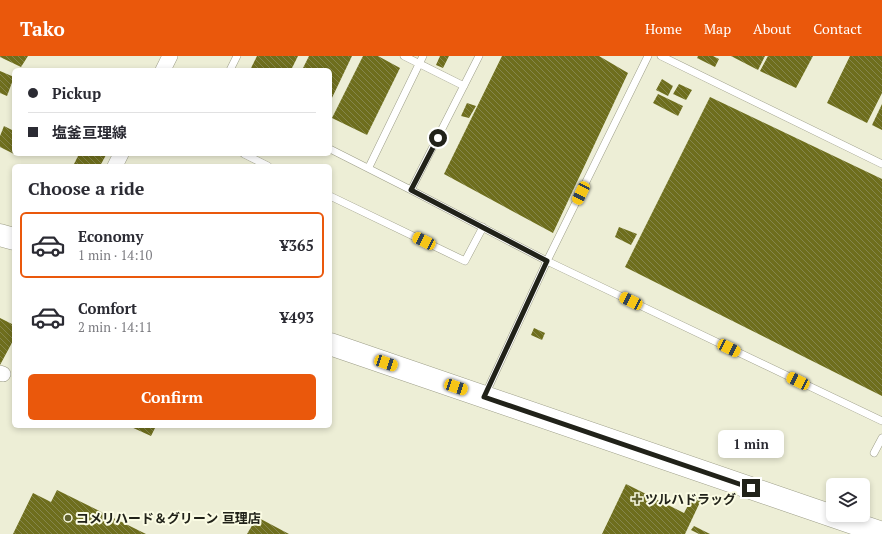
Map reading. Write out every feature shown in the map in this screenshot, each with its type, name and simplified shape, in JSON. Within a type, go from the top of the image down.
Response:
[{"type":"main road","points":[[0,234],[12,238]]},
{"type":"main road","points":[[332,345],[882,533]]},
{"type":"street","points":[[164,68],[170,56]]},
{"type":"lane","points":[[231,68],[237,56]]},
{"type":"lane","points":[[404,56],[464,86]]},
{"type":"lane","points":[[369,167],[423,56]]},
{"type":"lane","points":[[411,190],[479,56]]},
{"type":"lane","points":[[484,397],[547,261],[648,56]]},
{"type":"lane","points":[[661,56],[882,164]]},
{"type":"lane","points":[[332,150],[369,167],[547,261],[882,421]]},
{"type":"lane","points":[[248,156],[264,164]]},
{"type":"lane","points":[[332,197],[465,261],[483,227]]},
{"type":"lane","points":[[874,453],[882,438]]},
{"type":"building","points":[[0,56],[28,56],[21,67]]},
{"type":"building","points":[[257,56],[298,56],[292,68],[251,68]]},
{"type":"building","points":[[309,56],[352,56],[332,98],[332,68],[303,68]]},
{"type":"building","points":[[363,56],[378,56],[400,68],[367,135],[332,118]]},
{"type":"building","points":[[440,56],[449,56],[443,68],[436,65]]},
{"type":"building","points":[[502,56],[599,56],[628,73],[553,233],[444,174]]},
{"type":"building","points":[[698,56],[713,56],[719,59],[715,67],[697,58]]},
{"type":"building","points":[[731,56],[765,56],[758,70]]},
{"type":"building","points":[[768,56],[813,56],[796,88],[760,71]]},
{"type":"building","points":[[850,56],[882,56],[882,93],[867,123],[827,103]]},
{"type":"building","points":[[0,71],[12,76],[12,82],[7,96],[0,93]]},
{"type":"building","points":[[662,79],[673,86],[668,96],[656,90]]},
{"type":"building","points":[[679,84],[692,90],[686,100],[673,94]]},
{"type":"building","points":[[658,94],[683,106],[678,116],[653,103]]},
{"type":"building","points":[[710,97],[882,179],[882,396],[625,267]]},
{"type":"building","points":[[467,103],[476,106],[469,118],[461,116]]},
{"type":"building","points":[[882,104],[882,130],[872,125]]},
{"type":"building","points":[[4,126],[12,130],[12,153],[0,147],[0,136]]},
{"type":"building","points":[[78,156],[105,156],[101,164],[74,164]]},
{"type":"building","points":[[619,227],[637,234],[631,245],[615,237]]},
{"type":"building","points":[[0,318],[12,324],[12,343],[0,365]]},
{"type":"building","points":[[534,328],[545,333],[542,340],[531,335]]},
{"type":"building","points":[[133,428],[155,428],[151,436]]},
{"type":"building","name":"ツルハドラッグ","points":[[626,484],[684,513],[693,496],[701,500],[685,534],[602,534]]},
{"type":"building","name":"コメリハード＆グリーン 亘理店","points":[[57,490],[146,534],[13,534],[33,493],[51,502]]},
{"type":"building","points":[[257,517],[289,534],[247,534]]},
{"type":"building","points":[[694,526],[710,534],[699,534],[691,530]]},
{"type":"place","name":"ツルハドラッグ","points":[[637,499]]},
{"type":"place","name":"コメリハード＆グリーン 亘理店","points":[[68,518]]},
{"type":"route","points":[[438,138],[411,190],[547,261],[484,397],[751,488]]}]
